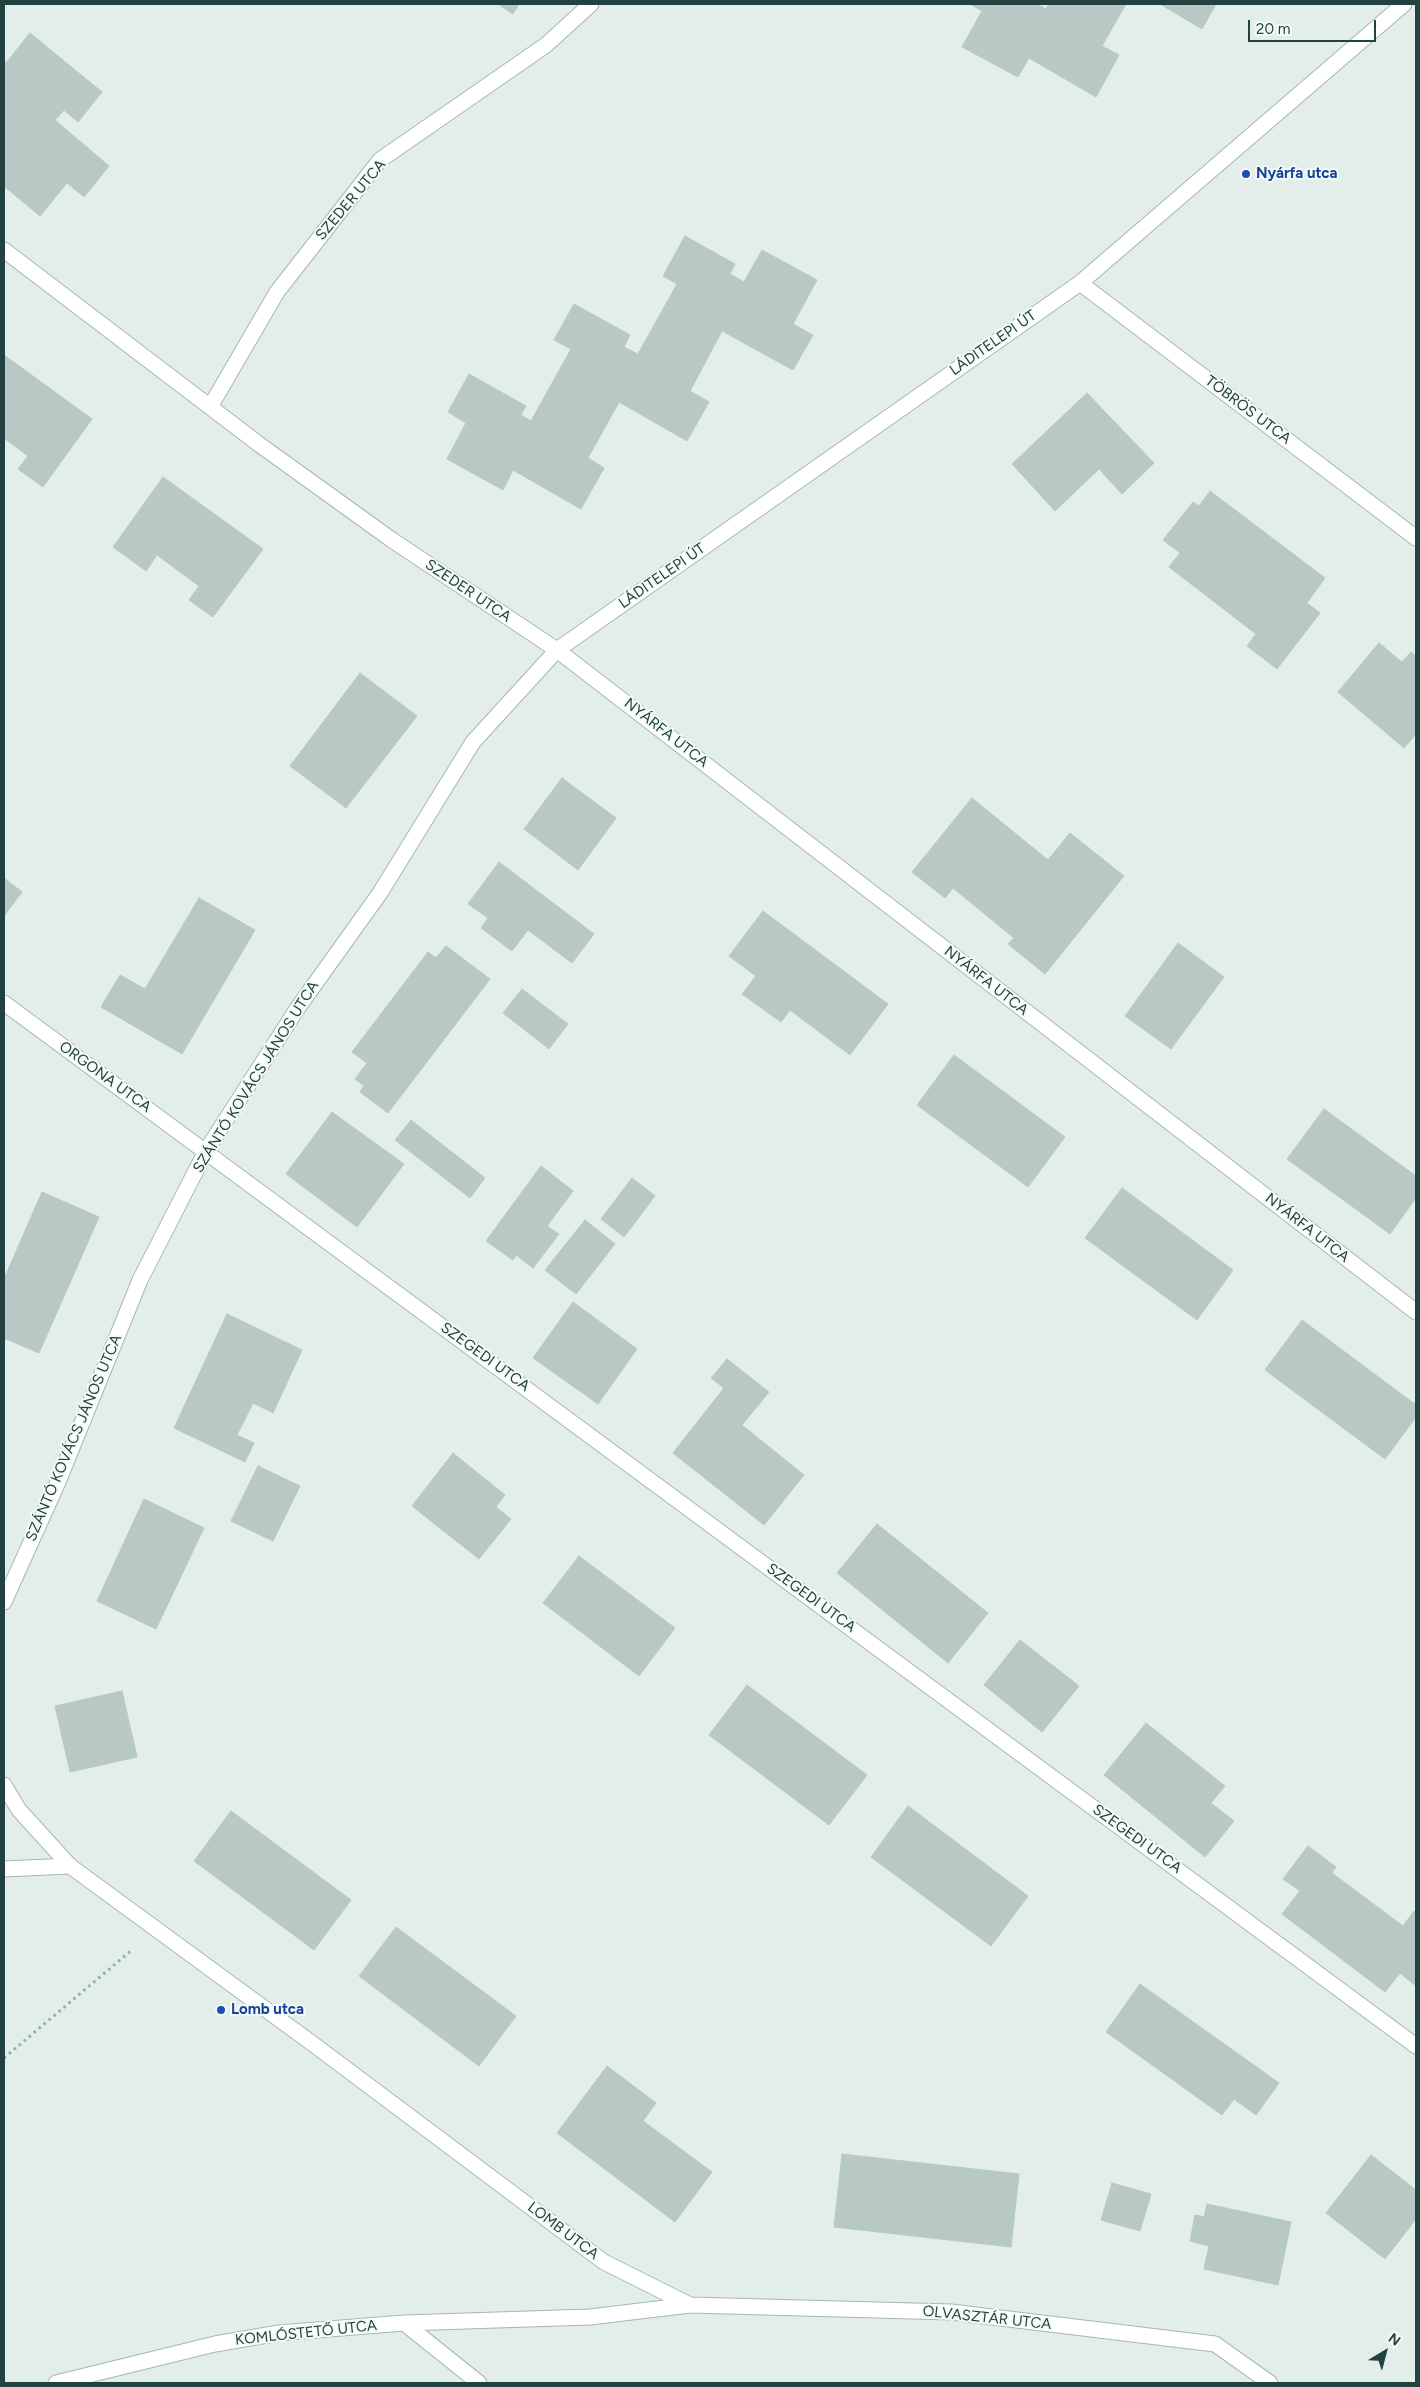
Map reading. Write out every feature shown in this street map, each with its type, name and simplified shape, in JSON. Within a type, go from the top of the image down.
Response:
[{"type":"street","name":"SZEDER UTCA","points":[[210,407],[277,292],[380,160],[546,45],[591,4]]},
{"type":"street","name":"LÁDITELEPI ÚT","points":[[557,650],[1080,283],[1404,4]]},
{"type":"street","name":"SZEDER UTCA","points":[[4,250],[210,407],[392,540],[557,650]]},
{"type":"street","name":"TÖBRÖS UTCA","points":[[1080,283],[1416,538]]},
{"type":"street","name":"SZÁNTÓ KOVÁCS JÁNOS UTCA","points":[[4,1602],[58,1482],[140,1280],[206,1151],[297,1009],[380,893],[473,742],[557,650]]},
{"type":"street","name":"NYÁRFA UTCA","points":[[557,650],[1416,1312]]},
{"type":"street","name":"ORGONA UTCA","points":[[4,1003],[206,1151]]},
{"type":"street","name":"SZEGEDI UTCA","points":[[206,1151],[1416,2046]]},
{"type":"street","name":"LOMB UTCA","points":[[4,1785],[19,1810],[70,1866],[604,2262],[690,2305]]},
{"type":"street","points":[[4,1869],[70,1866]]},
{"type":"street","name":"OLVASZTÁR UTCA","points":[[404,2323],[590,2317],[690,2305],[951,2312],[1215,2344],[1270,2383]]},
{"type":"street","points":[[404,2323],[479,2383]]},
{"type":"street","name":"KOMLÓSTETŐ UTCA","points":[[56,2383],[215,2344],[279,2334],[404,2323]]},
{"type":"path","points":[[4,2058],[156,1929]]},
{"type":"building","points":[[498,4],[519,4],[513,14]]},
{"type":"building","points":[[970,4],[1037,4],[1046,9],[1049,4],[1126,4],[1102,46],[1119,55],[1096,97],[1029,58],[1018,77],[962,47],[982,11]]},
{"type":"building","points":[[1160,4],[1216,4],[1202,29]]},
{"type":"building","points":[[30,33],[102,92],[78,122],[64,110],[55,120],[109,166],[84,197],[67,183],[40,216],[4,186],[4,61],[6,63]]},
{"type":"building","points":[[685,236],[735,264],[730,274],[744,282],[762,250],[817,280],[793,324],[813,335],[793,370],[722,331],[690,391],[709,402],[687,441],[619,402],[588,458],[604,468],[581,509],[513,470],[503,490],[447,459],[466,423],[448,412],[469,374],[526,406],[521,415],[531,421],[571,349],[554,340],[574,304],[630,335],[624,347],[638,354],[677,284],[663,276]]},
{"type":"building","points":[[4,355],[92,419],[43,487],[18,469],[28,456],[4,438]]},
{"type":"building","points":[[1087,393],[1154,463],[1122,494],[1099,469],[1055,511],[1012,464]]},
{"type":"building","points":[[163,477],[263,549],[213,617],[189,600],[199,586],[157,555],[146,571],[113,547]]},
{"type":"building","points":[[1210,491],[1325,578],[1307,603],[1320,613],[1277,669],[1247,646],[1256,634],[1169,567],[1180,553],[1163,540],[1193,502],[1199,506]]},
{"type":"building","points":[[1379,643],[1402,662],[1411,652],[1416,656],[1416,734],[1404,748],[1338,692]]},
{"type":"building","points":[[360,673],[417,716],[346,808],[290,766]]},
{"type":"building","points":[[562,778],[616,818],[578,870],[524,829]]},
{"type":"building","points":[[972,798],[1048,860],[1070,833],[1124,876],[1045,974],[1008,944],[1014,938],[953,888],[945,898],[912,872]]},
{"type":"building","points":[[499,862],[594,934],[572,963],[528,930],[512,951],[481,928],[488,918],[468,904]]},
{"type":"building","points":[[4,878],[22,892],[4,916]]},
{"type":"building","points":[[199,898],[255,930],[182,1054],[101,1007],[120,975],[145,989]]},
{"type":"building","points":[[763,911],[888,1004],[850,1055],[790,1010],[781,1022],[742,994],[756,976],[729,956]]},
{"type":"building","points":[[1178,943],[1224,977],[1171,1049],[1125,1016]]},
{"type":"building","points":[[446,946],[490,979],[388,1113],[360,1092],[364,1086],[355,1079],[367,1063],[352,1052],[428,952],[436,958]]},
{"type":"building","points":[[522,989],[568,1024],[549,1049],[503,1013]]},
{"type":"building","points":[[954,1055],[1065,1137],[1028,1187],[917,1105]]},
{"type":"building","points":[[1324,1109],[1416,1176],[1416,1198],[1390,1234],[1287,1159]]},
{"type":"building","points":[[332,1112],[404,1164],[357,1227],[286,1174]]},
{"type":"building","points":[[411,1120],[485,1178],[470,1198],[395,1140]]},
{"type":"building","points":[[541,1166],[573,1191],[547,1226],[559,1234],[533,1268],[516,1255],[513,1260],[486,1241]]},
{"type":"building","points":[[632,1178],[655,1196],[624,1237],[601,1219]]},
{"type":"building","points":[[1122,1188],[1233,1270],[1197,1320],[1085,1238]]},
{"type":"building","points":[[42,1192],[99,1217],[39,1353],[4,1338],[4,1279]]},
{"type":"building","points":[[585,1220],[615,1244],[576,1294],[545,1270]]},
{"type":"building","points":[[573,1302],[637,1349],[598,1404],[533,1358]]},
{"type":"building","points":[[227,1314],[302,1350],[273,1413],[253,1403],[237,1435],[254,1443],[245,1462],[174,1428]]},
{"type":"building","points":[[1302,1320],[1416,1405],[1416,1417],[1385,1459],[1265,1370]]},
{"type":"building","points":[[727,1359],[769,1392],[742,1425],[804,1475],[764,1525],[673,1453],[724,1388],[711,1378]]},
{"type":"building","points":[[453,1453],[505,1495],[496,1507],[511,1519],[479,1559],[412,1506]]},
{"type":"building","points":[[258,1466],[300,1486],[273,1541],[231,1521]]},
{"type":"building","points":[[144,1499],[204,1528],[156,1629],[97,1601]]},
{"type":"building","points":[[877,1524],[988,1613],[948,1663],[837,1573]]},
{"type":"building","points":[[579,1556],[675,1628],[639,1676],[543,1603]]},
{"type":"building","points":[[1020,1640],[1079,1686],[1042,1732],[984,1685]]},
{"type":"building","points":[[747,1685],[867,1775],[829,1825],[709,1735]]},
{"type":"building","points":[[122,1691],[137,1757],[70,1772],[55,1706]]},
{"type":"building","points":[[1146,1723],[1225,1786],[1211,1803],[1234,1821],[1205,1857],[1104,1775]]},
{"type":"building","points":[[908,1806],[1028,1896],[991,1946],[871,1857]]},
{"type":"building","points":[[231,1811],[351,1900],[314,1950],[194,1861]]},
{"type":"building","points":[[1308,1846],[1336,1867],[1332,1873],[1403,1926],[1414,1911],[1416,1913],[1416,1986],[1400,1973],[1385,1992],[1282,1914],[1300,1891],[1283,1879]]},
{"type":"building","points":[[396,1927],[516,2016],[479,2066],[359,1976]]},
{"type":"building","points":[[1140,1984],[1279,2083],[1256,2115],[1234,2099],[1222,2115],[1106,2032]]},
{"type":"building","points":[[607,2066],[656,2103],[643,2121],[712,2172],[675,2222],[557,2133]]},
{"type":"building","points":[[842,2154],[1019,2174],[1011,2247],[834,2227]]},
{"type":"building","points":[[1371,2155],[1416,2190],[1416,2219],[1385,2259],[1326,2213]]},
{"type":"building","points":[[1112,2183],[1151,2194],[1140,2231],[1101,2220]]},
{"type":"building","points":[[1207,2204],[1291,2222],[1278,2285],[1204,2269],[1209,2246],[1190,2241],[1195,2215],[1204,2217]]},
{"type":"place","name":"Nyárfa utca","points":[[1246,174]]},
{"type":"place","name":"Lomb utca","points":[[221,2010]]}]
